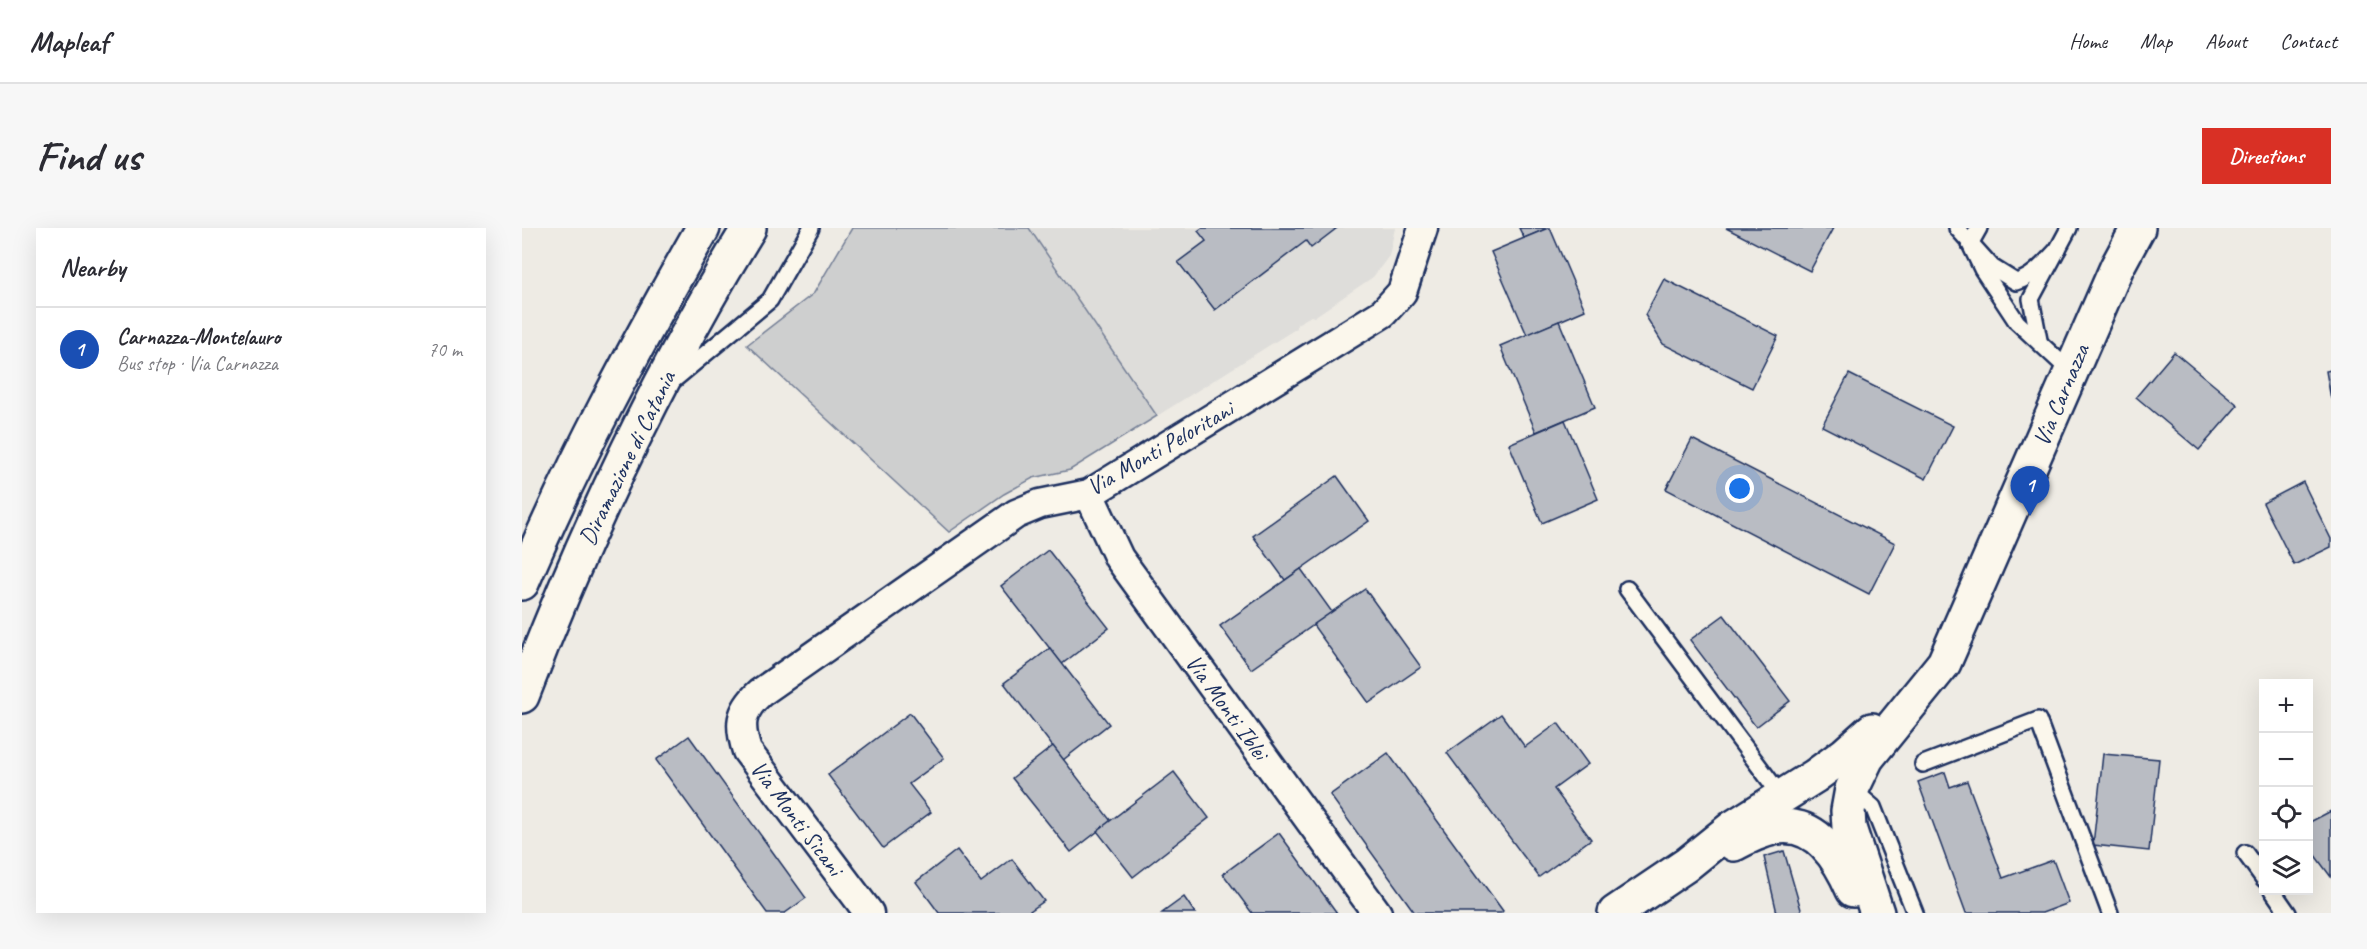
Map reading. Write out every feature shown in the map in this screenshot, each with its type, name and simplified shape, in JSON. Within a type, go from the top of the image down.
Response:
[{"type":"main road","points":[[522,530],[608,353],[696,228]]},
{"type":"main road","name":"Diramazione di Catania","points":[[522,583],[551,514],[597,421],[642,334],[703,228]]},
{"type":"main road","name":"Diramazione di Catania","points":[[522,696],[548,627],[595,519],[656,394],[749,228]]},
{"type":"main road","name":"Via Carnazza","points":[[1944,663],[2117,267],[2138,228]]},
{"type":"main road","points":[[1878,913],[1849,828],[1848,810],[1852,789],[1867,758],[1944,663]]},
{"type":"main road","points":[[1616,913],[1686,865],[1732,828],[1845,754],[1944,663]]},
{"type":"main road","points":[[1686,865],[1763,831],[1781,827],[1798,829],[1815,836],[1827,846],[1840,863],[1853,889],[1860,913]]},
{"type":"street","name":"Via Monti Peloritani","points":[[743,716],[750,702],[759,693],[1016,514],[1040,504],[1089,494],[1383,313],[1402,292],[1423,228]]},
{"type":"street","name":"Via Monti Iblei","points":[[1089,494],[1119,558],[1377,913]]},
{"type":"street","name":"Via Monti Sicani","points":[[743,716],[741,733],[747,751],[869,913]]},
{"type":"lane","points":[[656,394],[770,300],[811,228]]},
{"type":"lane","points":[[1957,228],[1992,267],[2016,282],[2036,270],[2058,249]]},
{"type":"lane","points":[[1970,244],[1979,228]]},
{"type":"lane","points":[[2039,340],[2031,299],[2069,228]]},
{"type":"lane","points":[[1970,244],[1982,269],[2017,322],[2071,372]]},
{"type":"lane","points":[[1627,589],[1782,797]]},
{"type":"lane","points":[[1923,764],[2038,720],[2110,913]]},
{"type":"lane","points":[[1852,789],[1872,807],[1914,913]]},
{"type":"lane","points":[[2245,853],[2259,872]]},
{"type":"lane","points":[[2275,895],[2288,913]]},
{"type":"shaded area","points":[[852,228],[1029,228],[1157,416],[1070,470],[1033,478],[1004,494],[949,532],[747,345],[814,293]]},
{"type":"shaded area","points":[[1029,228],[1395,228],[1389,256],[1373,277],[1157,416]]},
{"type":"building","points":[[1202,228],[1337,228],[1311,248],[1306,241],[1215,310],[1178,262],[1206,241],[1198,231]]},
{"type":"building","points":[[1519,228],[1548,228],[1524,238]]},
{"type":"building","points":[[1550,228],[1585,310],[1527,335],[1491,252]]},
{"type":"building","points":[[1726,228],[1833,228],[1810,271]]},
{"type":"building","points":[[1664,279],[1778,336],[1752,388],[1663,344],[1645,315]]},
{"type":"building","points":[[1559,321],[1595,407],[1536,432],[1500,346]]},
{"type":"building","points":[[2174,352],[2238,405],[2199,450],[2136,397]]},
{"type":"building","points":[[2331,370],[2331,399],[2326,371]]},
{"type":"building","points":[[1849,374],[1953,426],[1926,479],[1822,426]]},
{"type":"building","points":[[1565,420],[1598,499],[1542,523],[1509,444]]},
{"type":"building","points":[[1692,439],[1895,543],[1869,594],[1666,489]]},
{"type":"building","points":[[1337,476],[1369,521],[1285,580],[1253,536]]},
{"type":"building","points":[[2303,482],[2331,539],[2331,547],[2294,565],[2263,503]]},
{"type":"building","points":[[1048,550],[1109,628],[1062,664],[1001,586]]},
{"type":"building","points":[[1301,569],[1332,612],[1251,669],[1220,626]]},
{"type":"building","points":[[1365,589],[1421,667],[1369,703],[1313,625]]},
{"type":"building","points":[[1724,615],[1790,701],[1756,727],[1690,640]]},
{"type":"building","points":[[1050,648],[1109,724],[1063,760],[1004,683]]},
{"type":"building","points":[[910,713],[944,758],[909,784],[931,812],[883,848],[828,775]]},
{"type":"building","points":[[1501,714],[1525,747],[1558,723],[1588,764],[1554,789],[1591,839],[1539,877],[1447,753]]},
{"type":"building","points":[[689,736],[806,898],[785,913],[767,913],[656,760]]},
{"type":"building","points":[[1053,746],[1111,821],[1071,852],[1012,778]]},
{"type":"building","points":[[1388,753],[1503,911],[1501,913],[1415,913],[1330,795]]},
{"type":"building","points":[[2103,754],[2159,759],[2149,851],[2093,845]]},
{"type":"building","points":[[1174,772],[1209,818],[1133,877],[1097,831]]},
{"type":"building","points":[[1945,772],[1950,787],[1967,781],[2003,878],[2053,860],[2069,903],[2042,913],[1966,913],[1918,782]]},
{"type":"building","points":[[2331,811],[2331,877],[2313,853],[2313,820]]},
{"type":"building","points":[[1279,833],[1337,913],[1252,913],[1223,874]]},
{"type":"building","points":[[957,850],[981,882],[1012,859],[1044,901],[1027,913],[939,913],[916,882]]},
{"type":"building","points":[[1784,851],[1802,913],[1777,913],[1764,857]]},
{"type":"building","points":[[1184,897],[1195,913],[1162,913]]},
{"type":"place","name":"Carnazza-Montelauro","points":[[2030,516]]}]
